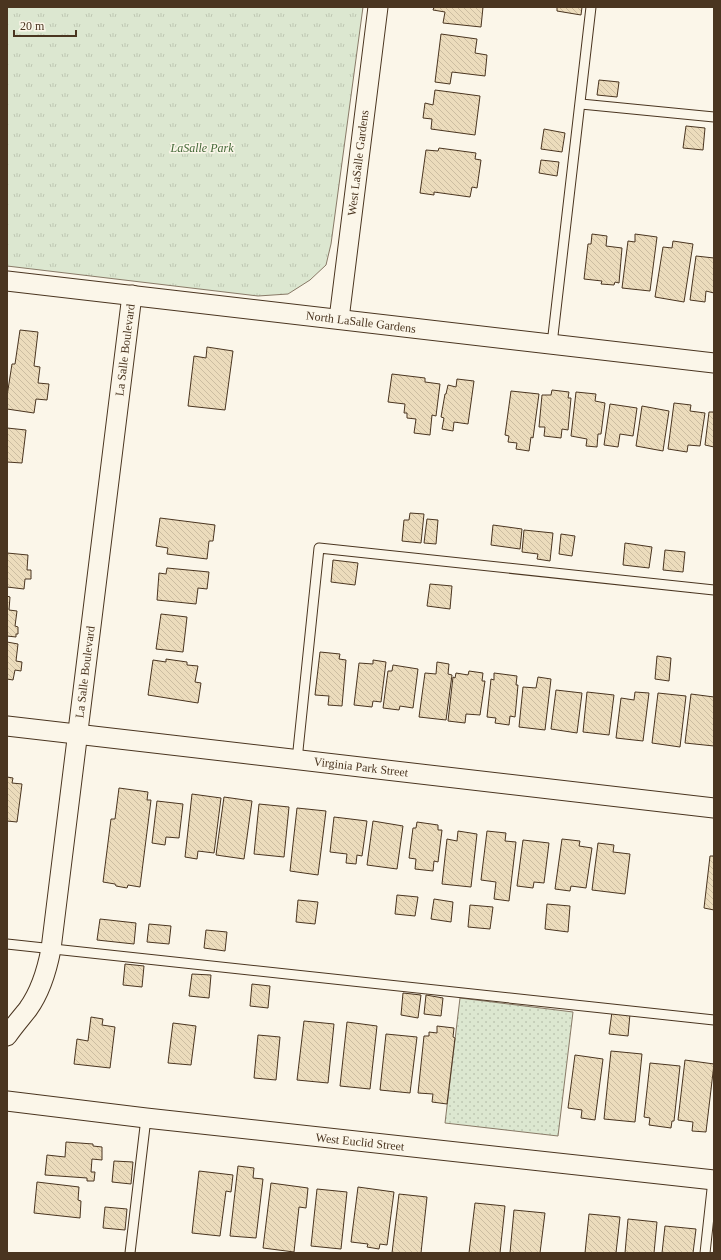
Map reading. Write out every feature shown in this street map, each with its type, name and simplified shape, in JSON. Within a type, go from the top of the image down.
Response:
[{"type":"street","name":"West LaSalle Gardens","points":[[339,320],[378,7]]},
{"type":"street","name":"North LaSalle Gardens","points":[[7,281],[714,363]]},
{"type":"street","name":"La Salle Boulevard","points":[[7,1036],[29,1008],[40,988],[48,967],[132,296]]},
{"type":"street","name":"Virginia Park Street","points":[[7,726],[714,808]]},
{"type":"street","name":"West Euclid Street","points":[[7,1101],[146,1118],[713,1180]]},
{"type":"lane","points":[[552,344],[581,104],[591,7]]},
{"type":"lane","points":[[581,104],[714,117]]},
{"type":"lane","points":[[296,760],[319,548],[714,590]]},
{"type":"lane","points":[[7,944],[714,1020]]},
{"type":"lane","points":[[130,1253],[146,1118]]},
{"type":"lane","points":[[705,1253],[713,1180]]},
{"type":"green space","name":"LaSalle Park","points":[[7,7],[363,7],[331,244],[326,265],[310,280],[288,294],[258,296],[7,266]]},
{"type":"green space","points":[[460,998],[573,1012],[558,1136],[445,1123]]},
{"type":"building","points":[[434,7],[483,7],[481,27],[443,23],[445,12],[433,10]]},
{"type":"building","points":[[557,7],[582,7],[581,15],[557,11]]},
{"type":"building","points":[[441,34],[477,39],[475,53],[487,55],[485,76],[452,72],[450,84],[435,82]]},
{"type":"building","points":[[599,80],[619,82],[617,97],[597,95]]},
{"type":"building","points":[[435,90],[480,96],[475,135],[431,129],[432,119],[423,118],[425,103],[433,105]]},
{"type":"building","points":[[686,126],[705,128],[703,150],[683,148]]},
{"type":"building","points":[[544,129],[565,133],[562,152],[541,149]]},
{"type":"building","points":[[439,148],[476,153],[475,159],[481,160],[477,188],[472,187],[470,197],[434,192],[434,195],[420,193],[426,150],[438,151]]},
{"type":"building","points":[[541,160],[559,162],[557,176],[539,173]]},
{"type":"building","points":[[592,234],[607,236],[606,246],[622,248],[619,283],[615,282],[614,285],[601,284],[602,281],[584,279],[588,244],[591,244]]},
{"type":"building","points":[[635,234],[657,237],[650,291],[622,288],[628,241],[635,242]]},
{"type":"building","points":[[673,241],[693,244],[684,302],[655,297],[663,247],[672,248]]},
{"type":"building","points":[[696,256],[714,258],[714,293],[706,291],[705,302],[690,300]]},
{"type":"building","points":[[20,330],[38,332],[34,366],[40,367],[38,383],[49,384],[47,400],[36,399],[34,413],[7,409],[7,396],[12,364],[15,364]]},
{"type":"building","points":[[207,347],[233,351],[225,410],[188,406],[194,356],[206,358]]},
{"type":"building","points":[[392,374],[425,378],[425,382],[440,384],[436,416],[432,415],[430,435],[414,433],[416,419],[407,418],[407,413],[404,413],[405,404],[388,402]]},
{"type":"building","points":[[457,379],[474,381],[468,424],[454,422],[453,431],[442,429],[444,418],[441,417],[445,394],[448,385],[456,387]]},
{"type":"building","points":[[552,390],[569,392],[568,398],[571,398],[568,430],[562,429],[561,438],[544,436],[545,427],[539,427],[542,395],[551,395]]},
{"type":"building","points":[[511,391],[539,394],[533,438],[531,437],[529,451],[516,449],[517,443],[508,442],[509,436],[505,435]]},
{"type":"building","points":[[576,392],[596,394],[595,401],[605,403],[601,434],[598,434],[597,447],[586,446],[587,439],[571,436]]},
{"type":"building","points":[[674,403],[691,405],[690,411],[705,413],[700,446],[688,445],[687,452],[668,449]]},
{"type":"building","points":[[610,404],[637,408],[633,436],[620,434],[618,447],[604,445]]},
{"type":"building","points":[[642,406],[669,411],[663,451],[636,446]]},
{"type":"building","points":[[709,412],[714,412],[714,447],[705,445]]},
{"type":"building","points":[[7,428],[26,430],[22,463],[7,462]]},
{"type":"building","points":[[410,513],[424,514],[421,543],[402,541],[404,520],[409,520]]},
{"type":"building","points":[[160,518],[215,525],[213,541],[209,541],[207,559],[167,554],[168,548],[156,546]]},
{"type":"building","points":[[427,519],[438,520],[436,544],[424,543]]},
{"type":"building","points":[[493,525],[522,529],[520,549],[491,545]]},
{"type":"building","points":[[524,530],[553,533],[550,561],[537,559],[538,554],[522,552]]},
{"type":"building","points":[[561,534],[575,536],[572,556],[559,554]]},
{"type":"building","points":[[625,543],[652,547],[649,568],[623,565]]},
{"type":"building","points":[[665,550],[685,552],[683,572],[663,570]]},
{"type":"building","points":[[7,553],[28,555],[27,570],[31,570],[31,579],[25,579],[24,589],[7,587]]},
{"type":"building","points":[[333,560],[358,563],[355,585],[331,582]]},
{"type":"building","points":[[167,568],[209,572],[207,589],[198,588],[196,604],[157,600],[159,573],[166,574]]},
{"type":"building","points":[[430,584],[452,586],[450,609],[427,606]]},
{"type":"building","points":[[7,596],[10,597],[9,610],[17,611],[15,626],[18,627],[18,634],[16,634],[16,637],[7,636]]},
{"type":"building","points":[[161,614],[187,617],[183,652],[156,649]]},
{"type":"building","points":[[7,642],[18,644],[16,661],[22,662],[21,671],[15,670],[13,680],[7,679]]},
{"type":"building","points":[[320,652],[340,654],[339,659],[346,660],[342,706],[328,705],[329,696],[315,695]]},
{"type":"building","points":[[657,656],[671,658],[669,681],[655,679]]},
{"type":"building","points":[[166,659],[187,662],[187,665],[198,666],[195,682],[201,683],[198,703],[148,695],[153,660],[166,662]]},
{"type":"building","points":[[373,660],[386,662],[381,702],[373,701],[372,707],[354,705],[359,663],[373,664]]},
{"type":"building","points":[[437,662],[449,664],[448,674],[452,675],[446,720],[419,717],[425,673],[436,674]]},
{"type":"building","points":[[393,665],[418,669],[413,708],[400,706],[399,710],[383,708],[388,671],[392,671]]},
{"type":"building","points":[[469,671],[483,673],[482,681],[485,681],[480,715],[466,714],[465,723],[448,721],[453,677],[455,678],[456,673],[468,675]]},
{"type":"building","points":[[494,673],[517,676],[516,685],[518,685],[515,717],[510,716],[509,725],[495,723],[496,718],[487,717],[491,679],[494,680]]},
{"type":"building","points":[[538,677],[551,679],[545,730],[519,727],[523,687],[536,688]]},
{"type":"building","points":[[556,690],[582,693],[577,733],[551,729]]},
{"type":"building","points":[[587,692],[614,695],[609,735],[583,732]]},
{"type":"building","points":[[635,692],[649,693],[643,741],[616,738],[621,698],[634,700]]},
{"type":"building","points":[[658,693],[686,696],[680,747],[652,743]]},
{"type":"building","points":[[691,694],[714,697],[714,746],[685,743]]},
{"type":"building","points":[[7,777],[13,778],[12,783],[22,784],[17,822],[7,821]]},
{"type":"building","points":[[119,788],[148,792],[147,800],[151,800],[140,887],[128,885],[127,888],[103,882],[111,819],[115,819]]},
{"type":"building","points":[[192,794],[221,798],[214,853],[198,851],[197,859],[185,857]]},
{"type":"building","points":[[224,797],[252,801],[244,859],[216,855]]},
{"type":"building","points":[[157,801],[183,804],[179,838],[166,837],[165,845],[152,843]]},
{"type":"building","points":[[259,804],[289,807],[284,857],[254,854]]},
{"type":"building","points":[[297,808],[326,811],[318,875],[290,871]]},
{"type":"building","points":[[334,817],[367,821],[362,856],[357,855],[356,864],[346,863],[347,854],[330,852]]},
{"type":"building","points":[[373,821],[403,826],[397,869],[367,865]]},
{"type":"building","points":[[417,822],[438,825],[438,830],[442,830],[438,862],[434,861],[433,871],[415,869],[416,859],[409,858],[413,828],[416,828]]},
{"type":"building","points":[[458,831],[477,834],[471,887],[442,884],[447,839],[457,841]]},
{"type":"building","points":[[487,831],[506,833],[505,841],[516,842],[509,901],[494,899],[496,882],[481,880]]},
{"type":"building","points":[[562,839],[580,841],[579,846],[592,848],[586,888],[571,886],[570,891],[555,889]]},
{"type":"building","points":[[523,840],[549,843],[544,883],[534,882],[533,888],[517,886]]},
{"type":"building","points":[[598,843],[614,845],[613,852],[630,854],[625,894],[592,890]]},
{"type":"building","points":[[710,856],[714,856],[714,910],[704,908]]},
{"type":"building","points":[[397,895],[418,897],[415,916],[395,914]]},
{"type":"building","points":[[434,899],[453,902],[451,922],[431,919]]},
{"type":"building","points":[[298,900],[318,902],[315,924],[296,922]]},
{"type":"building","points":[[547,904],[570,906],[568,932],[545,929]]},
{"type":"building","points":[[470,905],[493,907],[490,929],[468,927]]},
{"type":"building","points":[[100,919],[136,923],[134,944],[97,940]]},
{"type":"building","points":[[149,924],[171,926],[169,944],[147,942]]},
{"type":"building","points":[[206,930],[227,932],[225,951],[204,948]]},
{"type":"building","points":[[125,964],[144,966],[142,987],[123,985]]},
{"type":"building","points":[[192,974],[211,975],[209,998],[189,996]]},
{"type":"building","points":[[252,984],[270,986],[268,1008],[250,1006]]},
{"type":"building","points":[[403,993],[421,995],[418,1018],[401,1015]]},
{"type":"building","points":[[426,995],[443,998],[441,1016],[424,1014]]},
{"type":"building","points":[[612,1012],[630,1014],[628,1036],[609,1034]]},
{"type":"building","points":[[91,1017],[103,1019],[102,1025],[115,1027],[110,1068],[74,1064],[77,1039],[88,1041]]},
{"type":"building","points":[[304,1021],[334,1024],[328,1083],[297,1080]]},
{"type":"building","points":[[347,1022],[377,1026],[370,1089],[340,1086]]},
{"type":"building","points":[[173,1023],[196,1026],[191,1065],[168,1063]]},
{"type":"building","points":[[437,1026],[454,1028],[453,1037],[455,1038],[447,1104],[432,1102],[433,1094],[418,1093],[424,1036],[429,1036],[429,1032],[437,1033]]},
{"type":"building","points":[[386,1034],[417,1037],[410,1093],[380,1090]]},
{"type":"building","points":[[258,1035],[280,1037],[276,1080],[254,1078]]},
{"type":"building","points":[[611,1051],[642,1054],[635,1122],[604,1119]]},
{"type":"building","points":[[575,1055],[603,1059],[595,1120],[581,1118],[582,1110],[568,1108]]},
{"type":"building","points":[[685,1060],[714,1064],[706,1132],[692,1131],[693,1122],[678,1120]]},
{"type":"building","points":[[650,1063],[680,1066],[674,1121],[672,1121],[671,1128],[649,1125],[650,1118],[644,1117]]},
{"type":"building","points":[[66,1142],[93,1144],[93,1146],[102,1147],[102,1160],[92,1159],[91,1172],[95,1172],[94,1181],[87,1181],[87,1178],[45,1175],[47,1155],[65,1157]]},
{"type":"building","points":[[114,1161],[133,1162],[131,1184],[112,1182]]},
{"type":"building","points":[[238,1166],[254,1168],[253,1178],[263,1179],[256,1238],[230,1236]]},
{"type":"building","points":[[199,1171],[233,1175],[231,1192],[226,1191],[220,1236],[192,1233]]},
{"type":"building","points":[[37,1182],[79,1187],[78,1200],[81,1201],[80,1218],[34,1213]]},
{"type":"building","points":[[271,1183],[308,1188],[306,1208],[299,1207],[294,1252],[263,1248]]},
{"type":"building","points":[[358,1187],[394,1192],[387,1245],[380,1244],[379,1249],[367,1247],[368,1244],[351,1242]]},
{"type":"building","points":[[317,1189],[347,1192],[341,1249],[311,1246]]},
{"type":"building","points":[[399,1194],[427,1197],[421,1253],[392,1253]]},
{"type":"building","points":[[475,1203],[505,1206],[500,1253],[469,1253]]},
{"type":"building","points":[[105,1207],[127,1209],[125,1230],[103,1228]]},
{"type":"building","points":[[514,1210],[545,1213],[540,1253],[510,1253]]},
{"type":"building","points":[[589,1214],[620,1217],[616,1253],[585,1253]]},
{"type":"building","points":[[628,1219],[657,1222],[654,1253],[625,1253]]},
{"type":"building","points":[[665,1226],[696,1229],[693,1253],[662,1253]]}]
